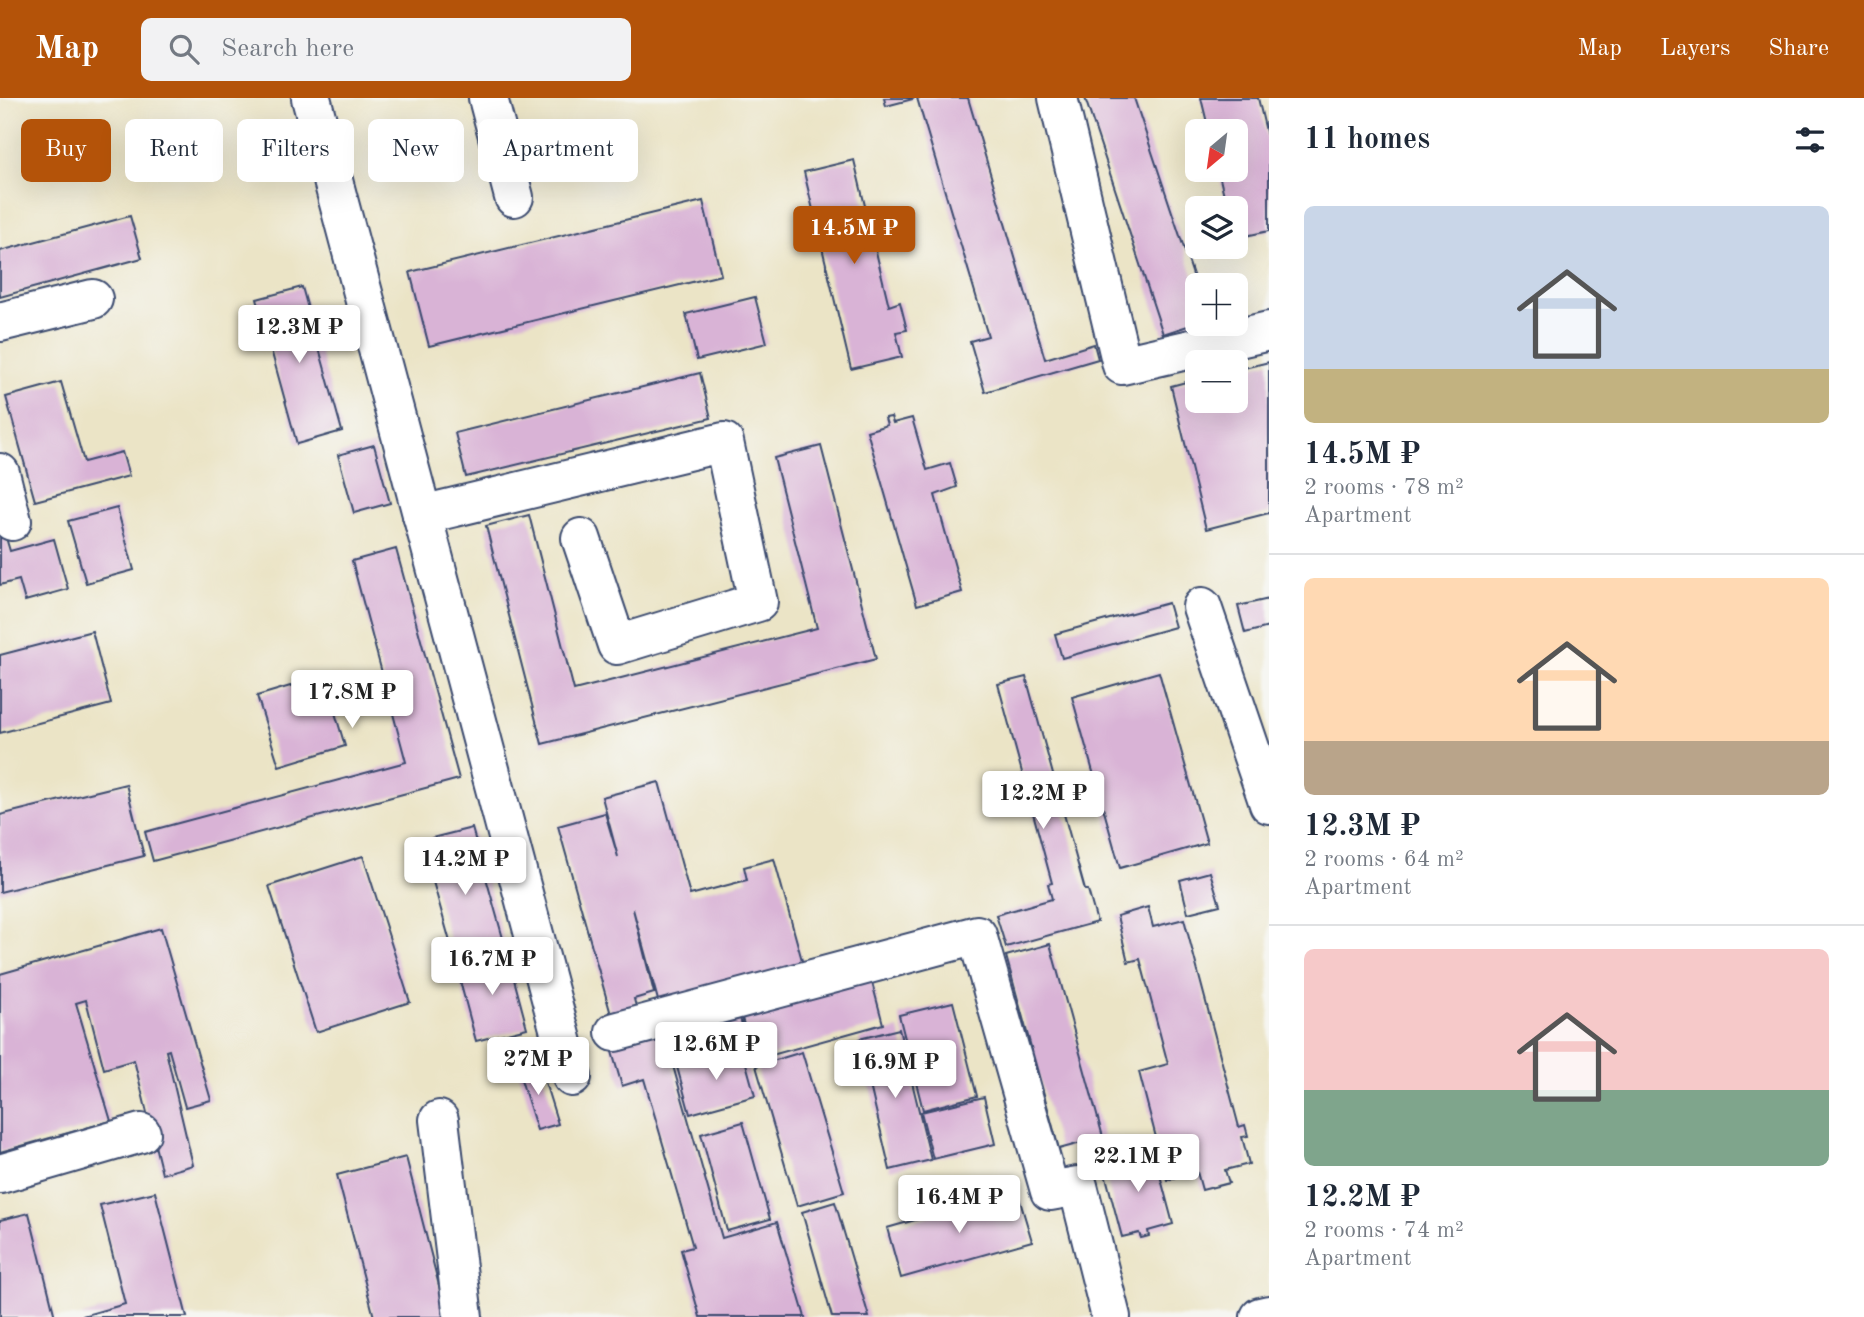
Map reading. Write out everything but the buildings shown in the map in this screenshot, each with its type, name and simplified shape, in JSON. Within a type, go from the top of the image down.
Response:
[{"type":"street","points":[[311,98],[572,1077]]},
{"type":"street","points":[[488,98],[514,197]]},
{"type":"street","points":[[1058,98],[1122,365],[1269,331]]},
{"type":"street","points":[[0,322],[93,299]]},
{"type":"street","points":[[422,515],[724,442],[758,602],[617,645],[581,538]]},
{"type":"street","points":[[0,473],[12,521]]},
{"type":"street","points":[[1202,607],[1269,804]]},
{"type":"street","points":[[615,1032],[977,935],[1050,1191],[1078,1186],[1111,1317]]},
{"type":"street","points":[[439,1120],[463,1317]]},
{"type":"street","points":[[0,1174],[141,1133]]},
{"type":"street","points":[[1261,1317],[1269,1315]]}]
